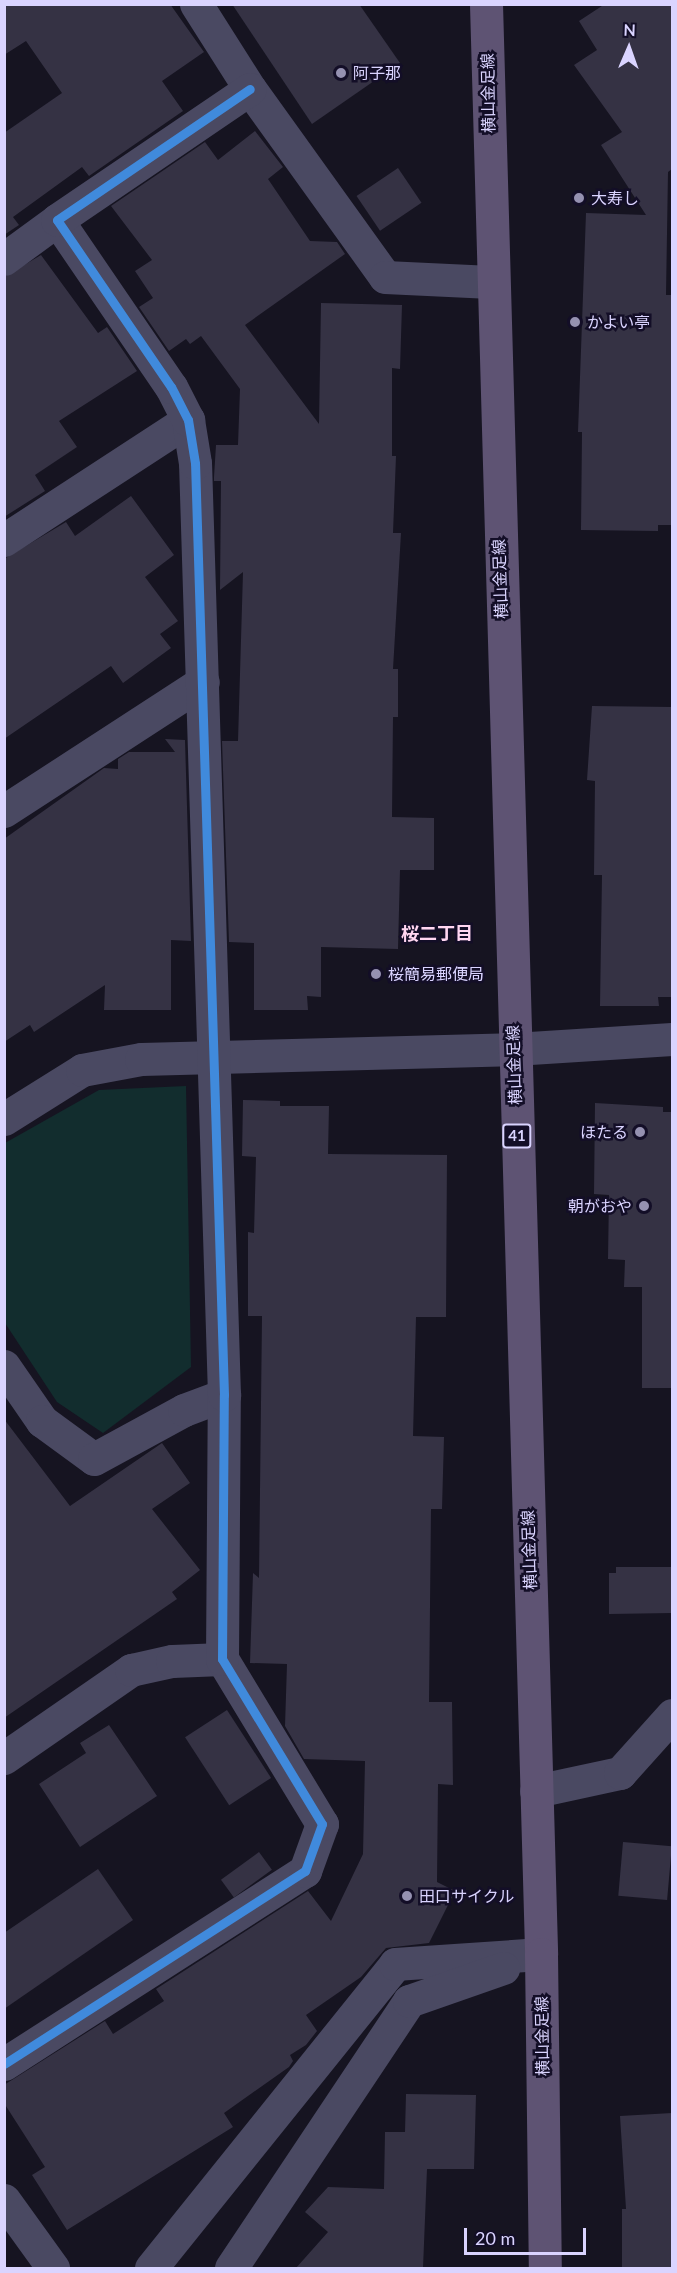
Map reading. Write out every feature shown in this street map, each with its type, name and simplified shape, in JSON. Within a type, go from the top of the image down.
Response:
[{"type":"main road","name":"横山金足線","points":[[486,4],[491,282],[541,1954],[545,2268]]},
{"type":"street","points":[[196,4],[250,89],[385,277],[491,282]]},
{"type":"street","points":[[4,259],[57,220],[250,89]]},
{"type":"street","points":[[4,2064],[305,1871],[322,1824],[222,1659],[224,1395],[195,463],[188,420],[171,387],[57,220]]},
{"type":"street","points":[[4,540],[188,420]]},
{"type":"street","points":[[4,811],[203,682]]},
{"type":"street","points":[[4,1119],[82,1070],[141,1059],[514,1049],[672,1039]]},
{"type":"street","points":[[4,1366],[42,1421],[94,1459],[184,1410],[224,1395]]},
{"type":"street","points":[[4,1758],[131,1670],[172,1661],[222,1659]]},
{"type":"street","points":[[536,1791],[620,1773],[672,1715]]},
{"type":"street","points":[[151,2268],[396,1965],[541,1954]]},
{"type":"street","points":[[231,2268],[409,2001],[541,1954]]},
{"type":"street","points":[[4,2200],[53,2268]]},
{"type":"green space","points":[[186,1086],[191,1367],[103,1433],[57,1402],[5,1323],[5,1143],[99,1090]]},
{"type":"building","points":[[4,4],[170,4],[204,52],[162,81],[183,111],[89,176],[82,167],[13,217],[19,225],[4,235],[4,133],[62,93],[26,41],[4,55]]},
{"type":"building","points":[[232,4],[359,4],[400,63],[312,124]]},
{"type":"building","points":[[605,4],[672,4],[672,169],[668,172],[666,295],[672,295],[672,525],[658,525],[658,531],[581,530],[582,432],[578,432],[586,213],[646,215],[601,145],[622,132],[574,65],[597,50],[579,21]]},
{"type":"building","points":[[255,131],[283,167],[268,179],[310,241],[337,242],[345,254],[245,325],[319,424],[321,303],[402,305],[400,369],[392,368],[392,456],[396,456],[393,533],[401,533],[393,669],[398,669],[398,717],[393,717],[392,817],[434,818],[434,870],[400,870],[398,949],[321,947],[321,997],[307,996],[308,1010],[254,1010],[254,943],[229,942],[222,741],[238,741],[243,572],[220,590],[221,481],[214,481],[214,477],[216,445],[238,445],[240,389],[201,336],[190,344],[186,339],[169,351],[139,307],[153,298],[135,271],[152,260],[111,206],[205,142],[218,160]]},
{"type":"building","points":[[398,168],[421,203],[380,231],[357,196]]},
{"type":"building","points":[[41,255],[98,333],[107,327],[137,371],[59,421],[77,447],[35,475],[45,491],[4,517],[4,277]]},
{"type":"building","points":[[131,496],[174,555],[145,577],[178,621],[160,634],[171,648],[123,683],[111,666],[4,739],[4,559],[66,522],[75,536]]},
{"type":"building","points":[[592,706],[672,707],[672,997],[658,997],[659,1006],[600,1006],[602,875],[594,875],[595,781],[587,780]]},
{"type":"building","points":[[165,739],[185,740],[191,941],[171,940],[171,1010],[104,1010],[105,985],[34,1032],[30,1025],[4,1042],[4,839],[104,768],[118,769],[118,759],[129,752],[175,752]]},
{"type":"building","points":[[243,1100],[280,1101],[280,1106],[329,1106],[328,1154],[447,1155],[446,1317],[416,1317],[413,1436],[444,1437],[442,1509],[431,1509],[429,1702],[452,1702],[453,1785],[438,1784],[437,1882],[455,1891],[429,1943],[386,1948],[361,1977],[306,2015],[317,2031],[306,2045],[290,2055],[293,2061],[289,2067],[224,2113],[233,2127],[67,2230],[32,2175],[45,2167],[4,2103],[4,2085],[105,2021],[113,2034],[164,2001],[156,1989],[308,1891],[331,1921],[363,1854],[365,1761],[304,1759],[285,1726],[287,1664],[250,1663],[253,1573],[259,1578],[262,1316],[248,1316],[248,1232],[254,1233],[256,1157],[242,1156]]},
{"type":"building","points":[[595,1103],[663,1107],[663,1112],[672,1112],[672,1388],[642,1388],[642,1287],[624,1287],[625,1260],[608,1259],[609,1195],[594,1194]]},
{"type":"building","points":[[4,1419],[70,1506],[162,1443],[190,1483],[152,1509],[200,1570],[172,1592],[177,1599],[4,1718]]},
{"type":"building","points":[[616,1567],[672,1567],[672,1613],[609,1614],[609,1573],[616,1573]]},
{"type":"building","points":[[227,1710],[271,1778],[229,1805],[185,1737]]},
{"type":"building","points":[[109,1725],[157,1796],[80,1847],[39,1784],[86,1753],[80,1743]]},
{"type":"building","points":[[623,1842],[672,1846],[667,1900],[618,1896]]},
{"type":"building","points":[[259,1852],[272,1870],[234,1897],[221,1880]]},
{"type":"building","points":[[98,1869],[133,1920],[4,2009],[4,1933]]},
{"type":"building","points":[[406,2094],[476,2095],[474,2169],[427,2169],[423,2268],[296,2268],[328,2232],[305,2212],[328,2187],[384,2189],[385,2132],[405,2132]]},
{"type":"building","points":[[672,2113],[672,2268],[622,2268],[622,2209],[626,2209],[620,2116]]},
{"type":"cycle path","points":[[4,2064],[305,1871],[322,1824],[222,1659],[224,1395],[195,463],[188,420],[171,387],[57,220],[250,89]]},
{"type":"place","name":"阿子那","points":[[341,73]]},
{"type":"place","name":"大寿し","points":[[579,198]]},
{"type":"place","name":"かよい亭","points":[[575,322]]},
{"type":"place","name":"桜簡易郵便局","points":[[376,974]]},
{"type":"place","name":"ほたる","points":[[640,1132]]},
{"type":"place","name":"朝がおや","points":[[644,1206]]},
{"type":"place","name":"田口サイクル","points":[[407,1896]]},
{"type":"district","name":"桜二丁目","points":[[437,933]]}]
